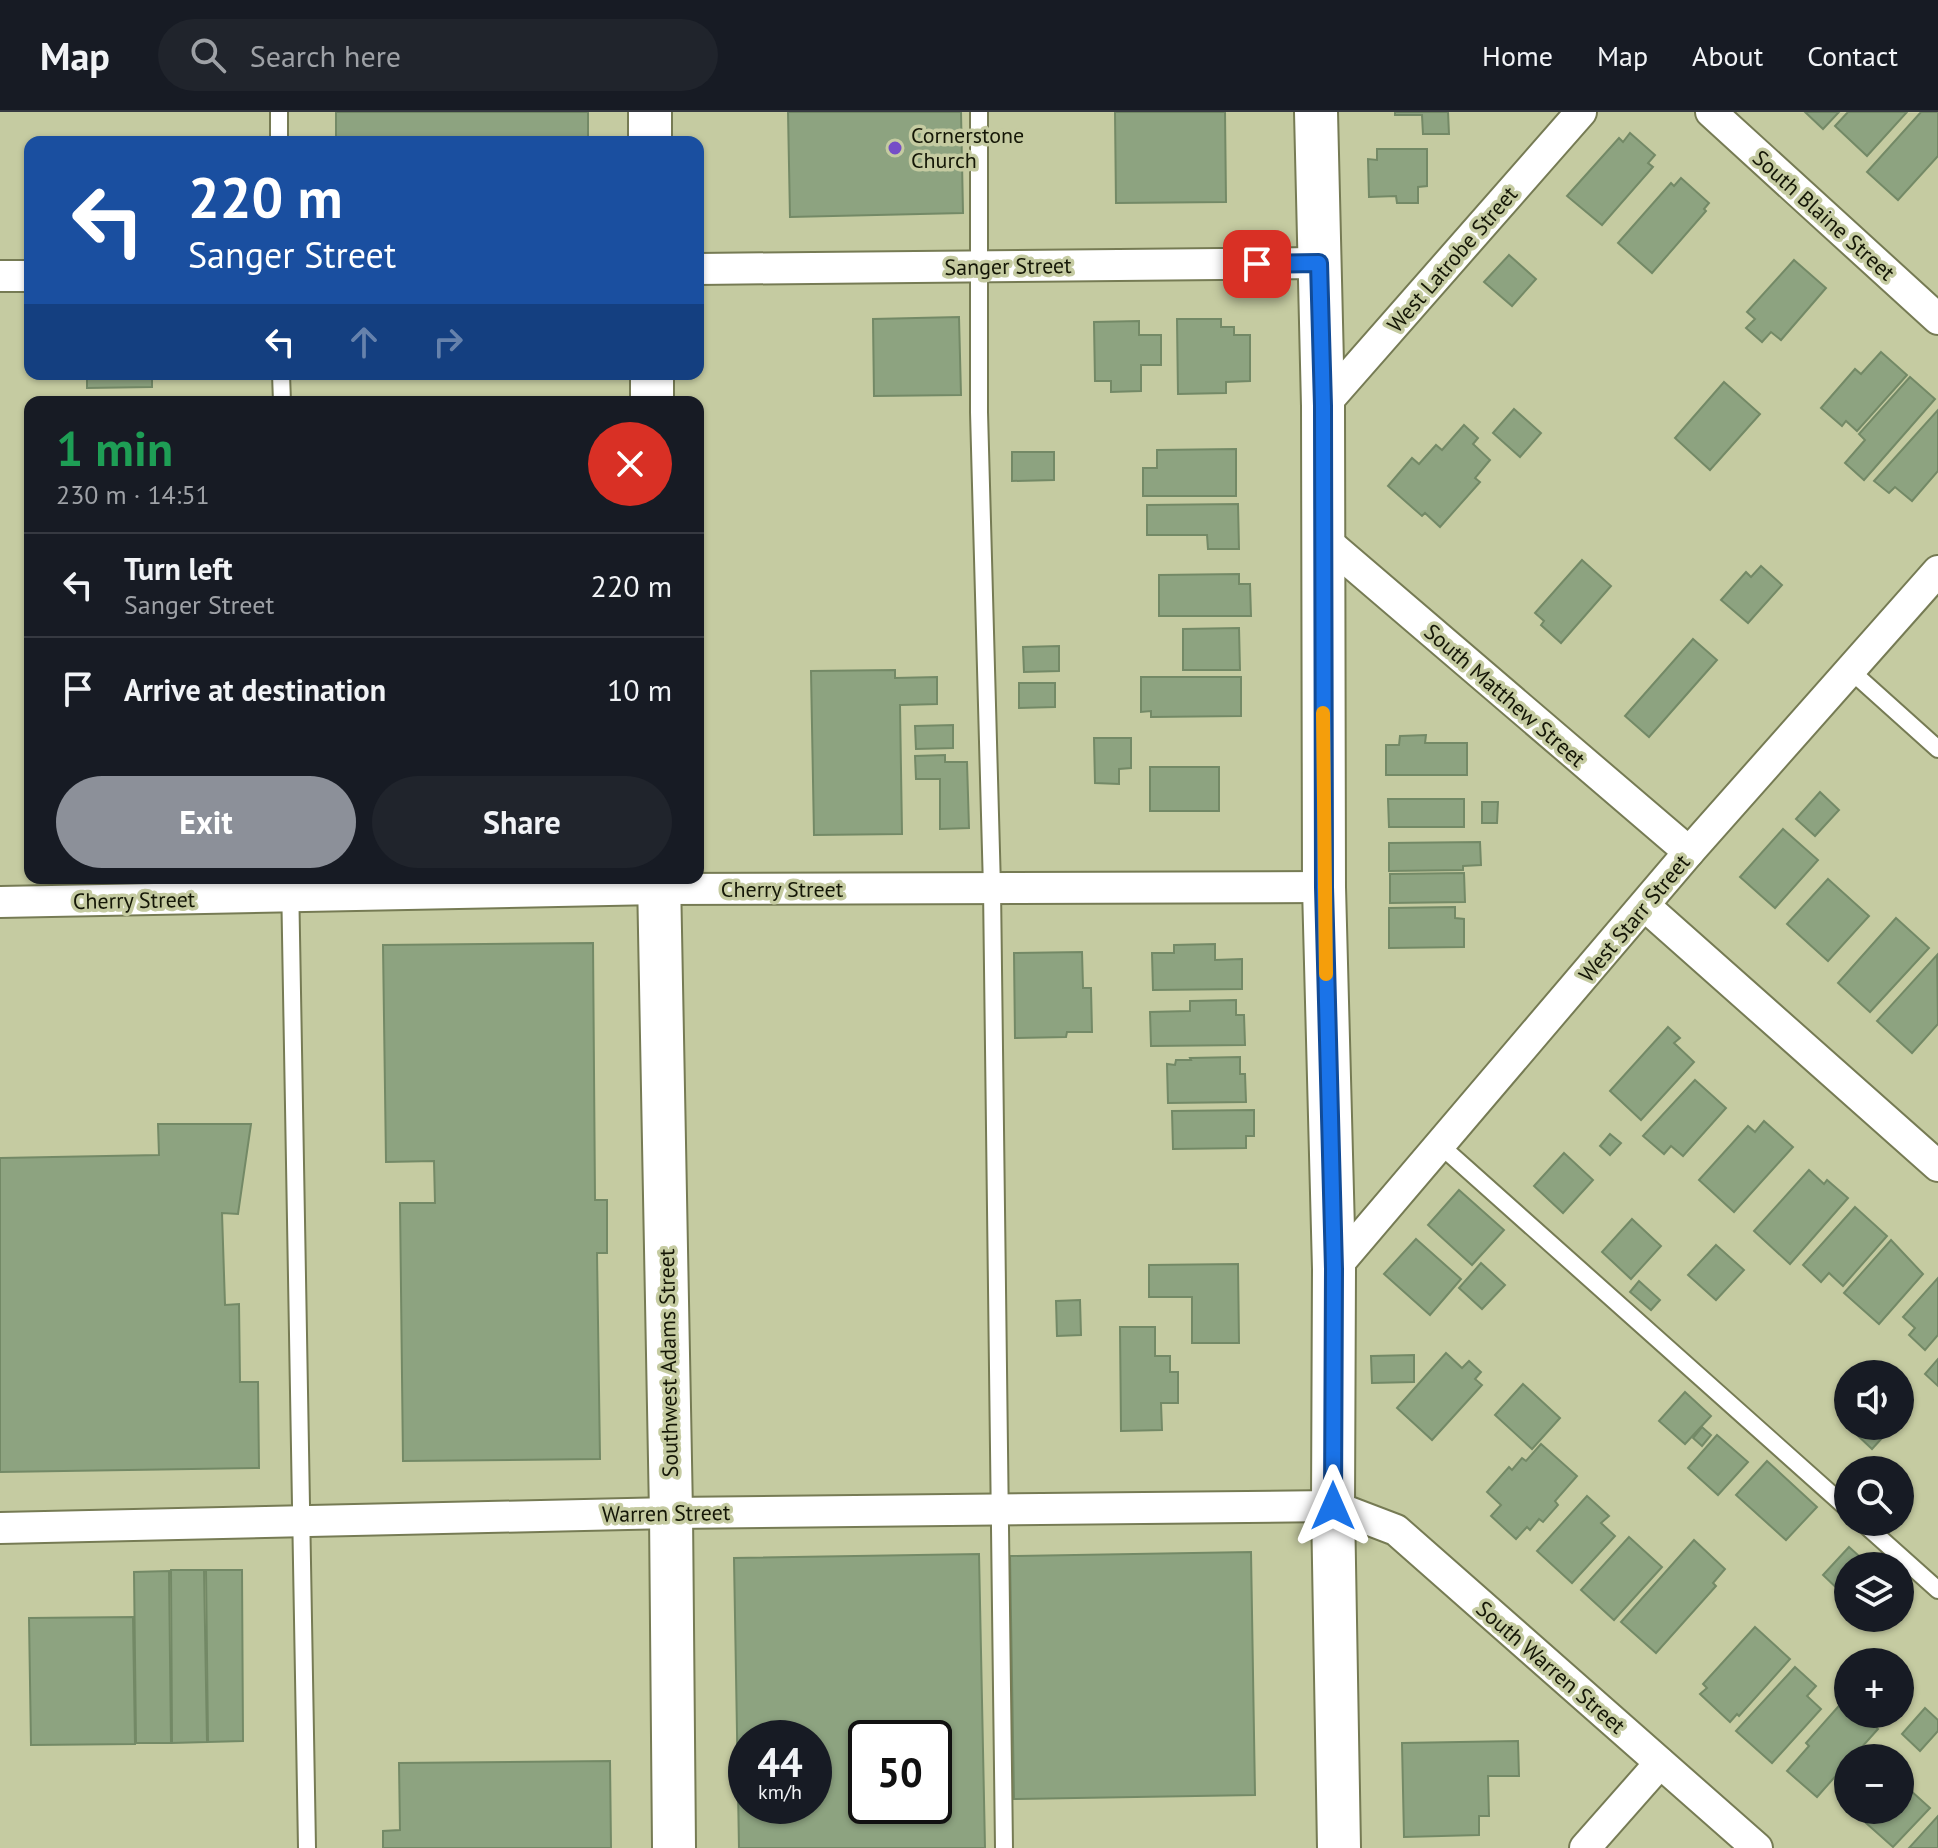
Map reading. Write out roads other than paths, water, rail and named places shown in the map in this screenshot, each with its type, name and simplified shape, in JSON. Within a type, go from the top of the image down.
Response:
[{"type":"main road","points":[[650,112],[650,136]]},
{"type":"main road","points":[[1316,112],[1323,406],[1324,887],[1334,1269],[1333,1506],[1339,1848]]},
{"type":"main road","name":"Southwest Adams Street","points":[[659,884],[674,1848]]},
{"type":"street","name":"West Latrobe Street","points":[[1323,406],[1581,112]]},
{"type":"street","name":"South Blaine Street","points":[[1711,112],[1938,319]]},
{"type":"street","name":"Sanger Street","points":[[704,269],[1319,263]]},
{"type":"street","points":[[0,276],[24,276]]},
{"type":"street","name":"South Matthew Street","points":[[1321,537],[1689,852]]},
{"type":"street","name":"West Starr Street","points":[[1334,1269],[1689,852],[1938,571]]},
{"type":"street","name":"Cherry Street","points":[[0,902],[290,887],[659,884],[992,888],[1324,887]]},
{"type":"street","points":[[1645,906],[1938,1166]]},
{"type":"street","name":"Warren Street","points":[[0,1528],[671,1513],[1333,1506]]},
{"type":"street","name":"South Warren Street","points":[[1333,1506],[1396,1530],[1757,1848]]},
{"type":"street","points":[[1585,1848],[1660,1763]]},
{"type":"lane","points":[[279,112],[279,136]]},
{"type":"lane","points":[[979,112],[979,412],[992,888],[1004,1848]]},
{"type":"lane","points":[[1850,670],[1938,749]]},
{"type":"lane","points":[[290,887],[307,1848]]},
{"type":"lane","points":[[1440,1145],[1834,1497]]},
{"type":"lane","points":[[1878,1536],[1938,1590]]},
{"type":"place","name":"Cornerstone Church","points":[[895,148]]}]
